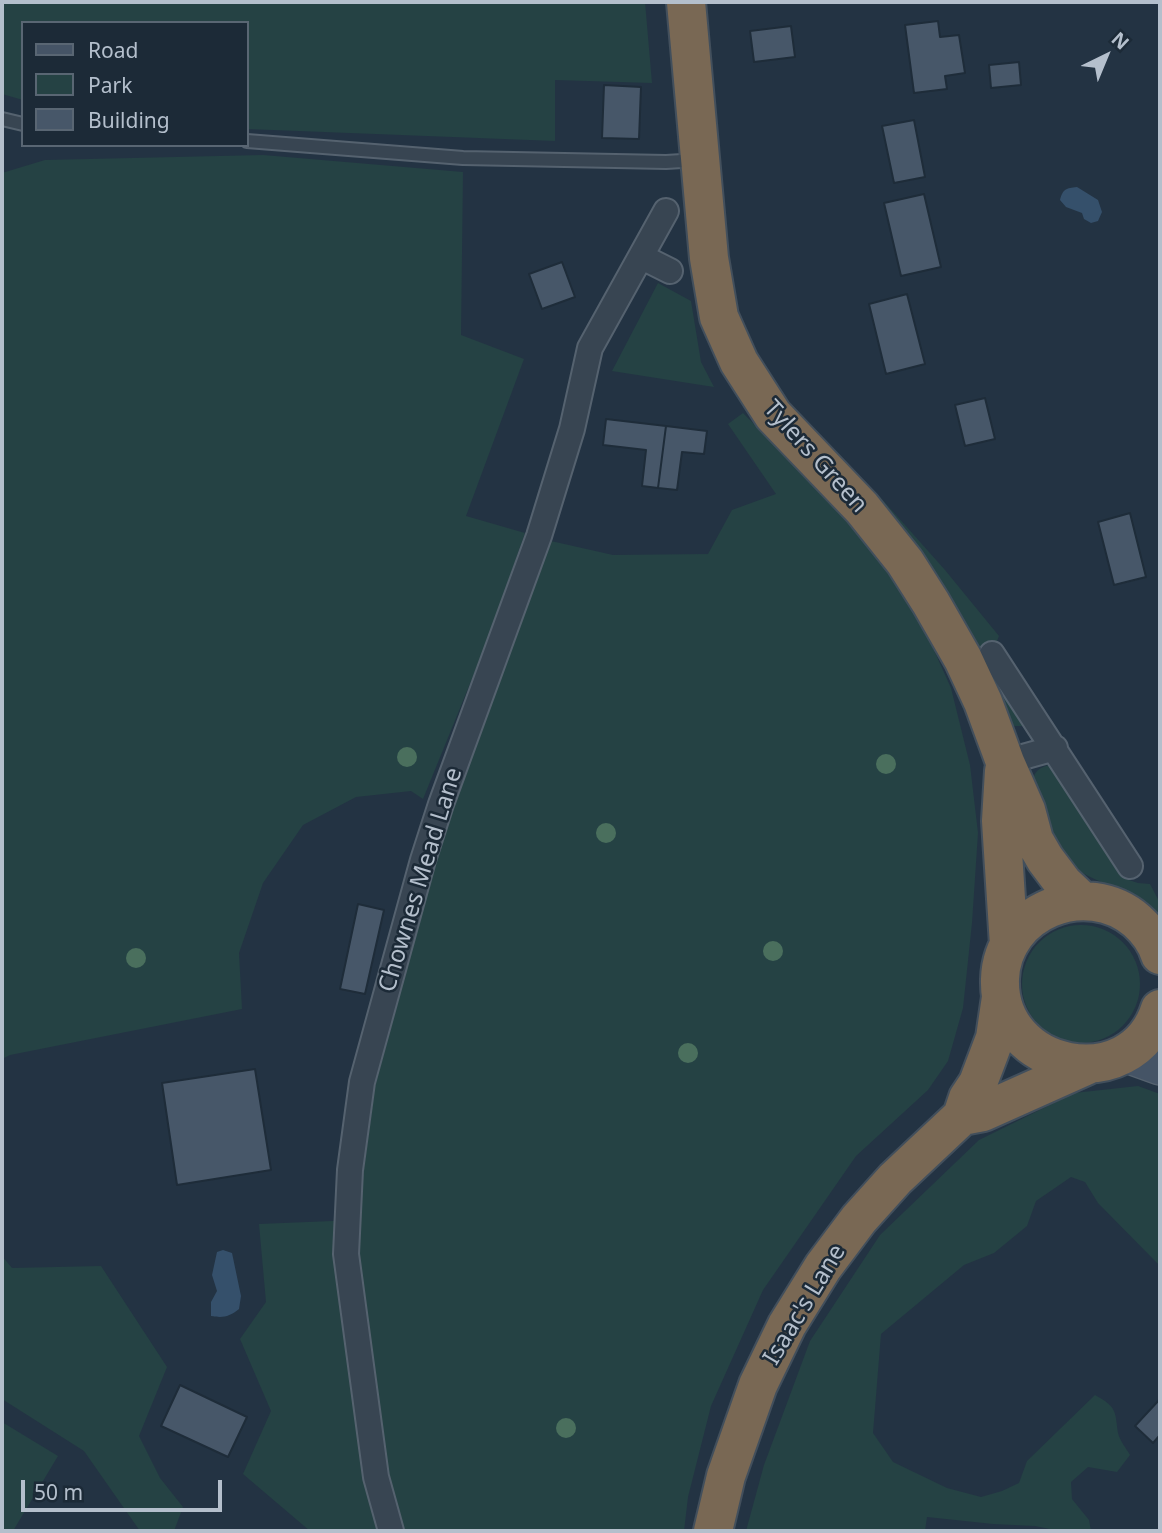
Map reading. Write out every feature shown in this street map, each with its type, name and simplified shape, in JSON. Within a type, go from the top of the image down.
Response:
[{"type":"highway","name":"Tylers Green","points":[[685,2],[698,160],[719,317],[739,362],[773,415],[850,494],[905,562],[963,659],[983,702],[1026,810],[1034,840],[1063,883],[1081,900]]},
{"type":"highway","name":"Tylers Green","points":[[1005,762],[1001,821],[1009,945]]},
{"type":"highway","points":[[1009,945],[1021,927],[1038,912],[1059,903],[1081,900],[1105,902],[1127,912],[1146,928],[1160,955]]},
{"type":"highway","name":"Isaac's Lane","points":[[713,1531],[726,1476],[758,1385],[787,1325],[823,1268],[859,1219],[895,1179],[962,1116],[995,1038],[1001,997],[1000,979],[1009,945]]},
{"type":"highway","points":[[1001,997],[1009,1020],[1023,1039],[1042,1054],[1064,1063],[1088,1065]]},
{"type":"highway","points":[[1124,1054],[1143,1039],[1157,1019],[1160,1009]]},
{"type":"highway","name":"Isaac's Lane","points":[[962,1116],[983,1112],[1088,1065],[1107,1062],[1124,1054]]},
{"type":"main road","points":[[1124,1054],[1160,1067]]},
{"type":"street","name":"Chownes Mead Lane","points":[[391,1531],[376,1476],[346,1254],[350,1170],[362,1082],[440,804],[539,536],[572,429],[590,348],[666,211]]},
{"type":"street","points":[[642,257],[670,271]]},
{"type":"street","points":[[992,654],[1130,866]]},
{"type":"street","points":[[1005,762],[1055,748]]},
{"type":"lane","points":[[2,119],[21,124]]},
{"type":"lane","points":[[248,141],[463,158],[666,162],[698,160]]},
{"type":"green space","points":[[2,2],[645,2],[652,83],[555,80],[555,141],[248,129],[248,21],[21,21],[21,99],[2,94]]},
{"type":"green space","points":[[263,155],[463,172],[461,335],[524,359],[466,516],[525,533],[489,637],[423,799],[411,791],[356,797],[303,825],[263,883],[239,953],[242,1009],[10,1055],[2,1059],[2,173],[45,160]]},
{"type":"green space","points":[[658,283],[691,301],[701,362],[714,387],[612,371]]},
{"type":"green space","points":[[743,413],[851,522],[916,610],[951,688],[970,765],[978,833],[963,1008],[948,1061],[928,1090],[856,1156],[763,1290],[711,1406],[688,1497],[684,1531],[310,1531],[243,1474],[271,1411],[240,1339],[266,1302],[259,1224],[357,1220],[375,1086],[435,865],[453,808],[551,541],[613,555],[708,554],[732,510],[776,494],[728,424]]},
{"type":"green space","points":[[880,497],[999,636],[995,646],[1026,722],[1022,726],[1014,726],[1010,720],[877,499]]},
{"type":"green space","points":[[1049,765],[1057,767],[1064,775],[1129,880],[1150,884],[1160,903],[1160,916],[1136,897],[1079,871],[1066,862],[1056,850],[1032,783],[1037,771]]},
{"type":"green space","points":[[1081,925],[1104,929],[1123,942],[1136,961],[1140,984],[1136,1007],[1123,1026],[1104,1039],[1081,1043],[1058,1039],[1039,1026],[1026,1007],[1022,984],[1026,961],[1039,942],[1058,929]]},
{"type":"green space","points":[[1138,1086],[1160,1094],[1160,1266],[1098,1203],[1085,1182],[1071,1177],[1036,1201],[1027,1226],[994,1253],[964,1265],[881,1334],[873,1433],[893,1462],[947,1488],[981,1497],[1019,1483],[1027,1461],[1095,1395],[1107,1403],[1114,1410],[1119,1436],[1130,1455],[1117,1472],[1088,1467],[1071,1482],[1072,1499],[1089,1520],[1091,1531],[1060,1531],[1035,1526],[927,1517],[925,1531],[746,1531],[764,1465],[810,1341],[880,1235],[979,1140],[1074,1093]]},
{"type":"green space","points":[[2,1256],[12,1268],[101,1266],[167,1367],[139,1436],[160,1478],[183,1507],[174,1531],[140,1531],[84,1451],[2,1399]]},
{"type":"green space","points":[[2,1422],[58,1456],[13,1531],[2,1531]]},
{"type":"water","points":[[1077,187],[1098,200],[1102,212],[1098,221],[1091,223],[1084,219],[1082,213],[1066,207],[1060,200],[1062,193]]},
{"type":"water","points":[[223,1250],[232,1253],[241,1296],[239,1309],[219,1317],[211,1316],[211,1302],[217,1291],[212,1275],[217,1252]]},
{"type":"building","points":[[938,21],[940,37],[959,35],[965,73],[945,76],[947,89],[914,93],[905,25]]},
{"type":"building","points":[[791,26],[795,57],[754,62],[750,31]]},
{"type":"building","points":[[1019,62],[1021,85],[991,88],[989,65]]},
{"type":"building","points":[[604,85],[641,87],[639,139],[602,138]]},
{"type":"building","points":[[914,120],[925,177],[894,183],[882,126]]},
{"type":"building","points":[[924,194],[941,267],[901,276],[884,203]]},
{"type":"building","points":[[562,262],[575,297],[542,309],[529,274]]},
{"type":"building","points":[[907,294],[925,364],[886,374],[869,304]]},
{"type":"building","points":[[985,398],[995,439],[965,446],[955,405]]},
{"type":"building","points":[[606,419],[666,426],[658,488],[642,486],[646,450],[603,445]]},
{"type":"building","points":[[666,426],[707,431],[704,454],[682,452],[677,490],[658,488]]},
{"type":"building","points":[[1130,513],[1146,577],[1114,585],[1098,522]]},
{"type":"building","points":[[358,904],[384,910],[365,994],[340,989]]},
{"type":"building","points":[[255,1069],[271,1170],[177,1185],[162,1083]]},
{"type":"building","points":[[180,1385],[247,1417],[228,1457],[161,1426]]},
{"type":"building","points":[[1160,1399],[1160,1435],[1153,1443],[1135,1426]]}]
